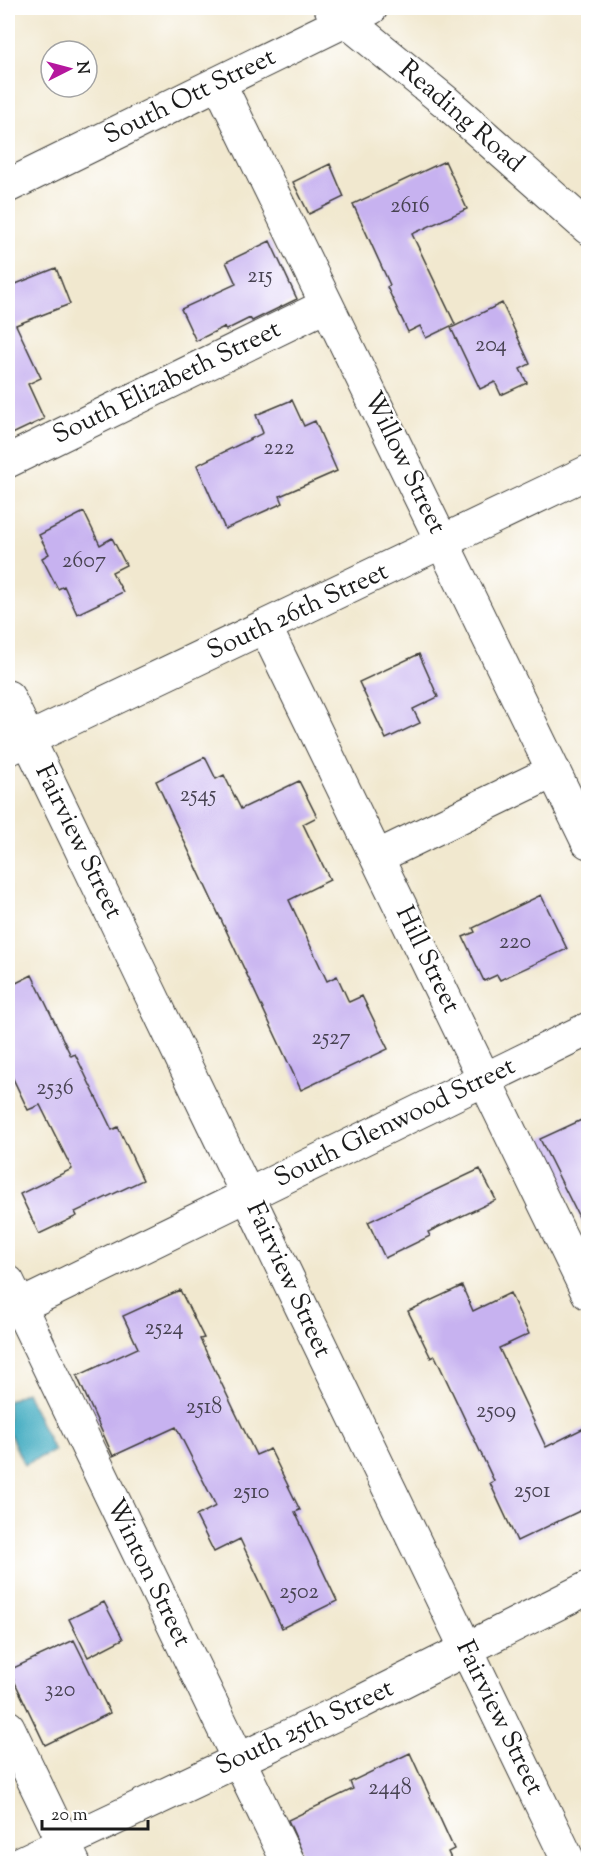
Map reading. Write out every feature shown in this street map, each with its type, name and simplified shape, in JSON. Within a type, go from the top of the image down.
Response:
[{"type":"street","name":"South Ott Street","points":[[8,186],[219,83],[350,11]]},
{"type":"street","name":"Reading Road","points":[[350,11],[578,219]]},
{"type":"street","name":"Willow Street","points":[[219,83],[588,842]]},
{"type":"street","points":[[578,219],[588,254]]},
{"type":"street","name":"South Elizabeth Street","points":[[8,461],[327,304]]},
{"type":"street","name":"South 26th Street","points":[[18,744],[588,472]]},
{"type":"street","name":"Hill Street","points":[[265,627],[588,1293]]},
{"type":"street","name":"Fairview Street","points":[[8,697],[18,744],[248,1195],[333,1377],[570,1863]]},
{"type":"street","points":[[377,857],[554,771]]},
{"type":"street","name":"South Glenwood Street","points":[[11,1300],[248,1195],[588,1029]]},
{"type":"street","name":"Winton Street","points":[[11,1300],[289,1863]]},
{"type":"street","name":"South 25th Street","points":[[19,1863],[69,1853],[238,1760],[466,1650],[588,1588]]},
{"type":"street","points":[[8,1726],[69,1853]]},
{"type":"water","points":[[26,1392],[54,1451],[24,1465],[8,1430],[8,1401]]},
{"type":"building","points":[[445,161],[467,209],[412,234],[455,324],[426,338],[420,326],[408,332],[387,287],[390,285],[353,204]]},
{"type":"building","points":[[330,164],[344,197],[309,214],[293,182]]},
{"type":"building","points":[[270,241],[297,299],[252,321],[250,318],[226,330],[224,327],[196,341],[181,309],[236,284],[226,262]]},
{"type":"building","points":[[56,268],[70,304],[16,325],[41,378],[28,384],[44,419],[8,436],[8,287]]},
{"type":"building","points":[[502,303],[530,364],[520,369],[527,383],[501,395],[495,382],[480,389],[451,328]]},
{"type":"building","points":[[292,400],[304,426],[315,421],[337,471],[280,496],[283,503],[225,529],[197,465],[263,433],[256,415]]},
{"type":"building","points":[[84,512],[100,545],[112,538],[126,565],[112,572],[123,592],[77,614],[64,586],[58,589],[42,558],[49,554],[39,535]]},
{"type":"building","points":[[419,654],[438,697],[413,709],[420,723],[386,739],[359,682]]},
{"type":"building","points":[[205,757],[216,779],[224,775],[241,809],[299,781],[317,817],[303,824],[330,880],[289,900],[327,981],[337,976],[349,1002],[362,996],[388,1049],[301,1090],[156,781]]},
{"type":"building","points":[[541,895],[567,949],[500,980],[497,975],[484,981],[463,937],[475,932],[473,928]]},
{"type":"building","points":[[32,975],[71,1056],[75,1054],[112,1130],[118,1127],[143,1180],[75,1212],[77,1216],[39,1234],[20,1194],[72,1169],[40,1105],[28,1110],[8,1068],[8,987]]},
{"type":"building","points":[[588,1117],[588,1235],[540,1139]]},
{"type":"building","points":[[480,1169],[496,1200],[428,1232],[430,1236],[385,1258],[368,1222]]},
{"type":"building","points":[[462,1286],[473,1311],[510,1293],[529,1334],[499,1348],[546,1447],[588,1426],[588,1507],[517,1541],[490,1483],[494,1481],[435,1356],[431,1358],[408,1311]]},
{"type":"building","points":[[180,1290],[204,1338],[200,1339],[256,1455],[270,1449],[300,1510],[295,1512],[337,1601],[282,1628],[240,1539],[214,1552],[196,1516],[216,1506],[176,1427],[113,1456],[77,1376],[138,1348],[123,1316]]},
{"type":"building","points":[[104,1602],[123,1639],[88,1657],[69,1619]]},
{"type":"building","points":[[74,1640],[110,1713],[45,1745],[9,1670]]},
{"type":"building","points":[[410,1753],[454,1849],[448,1852],[453,1863],[307,1863],[288,1820],[353,1789],[350,1782]]}]
